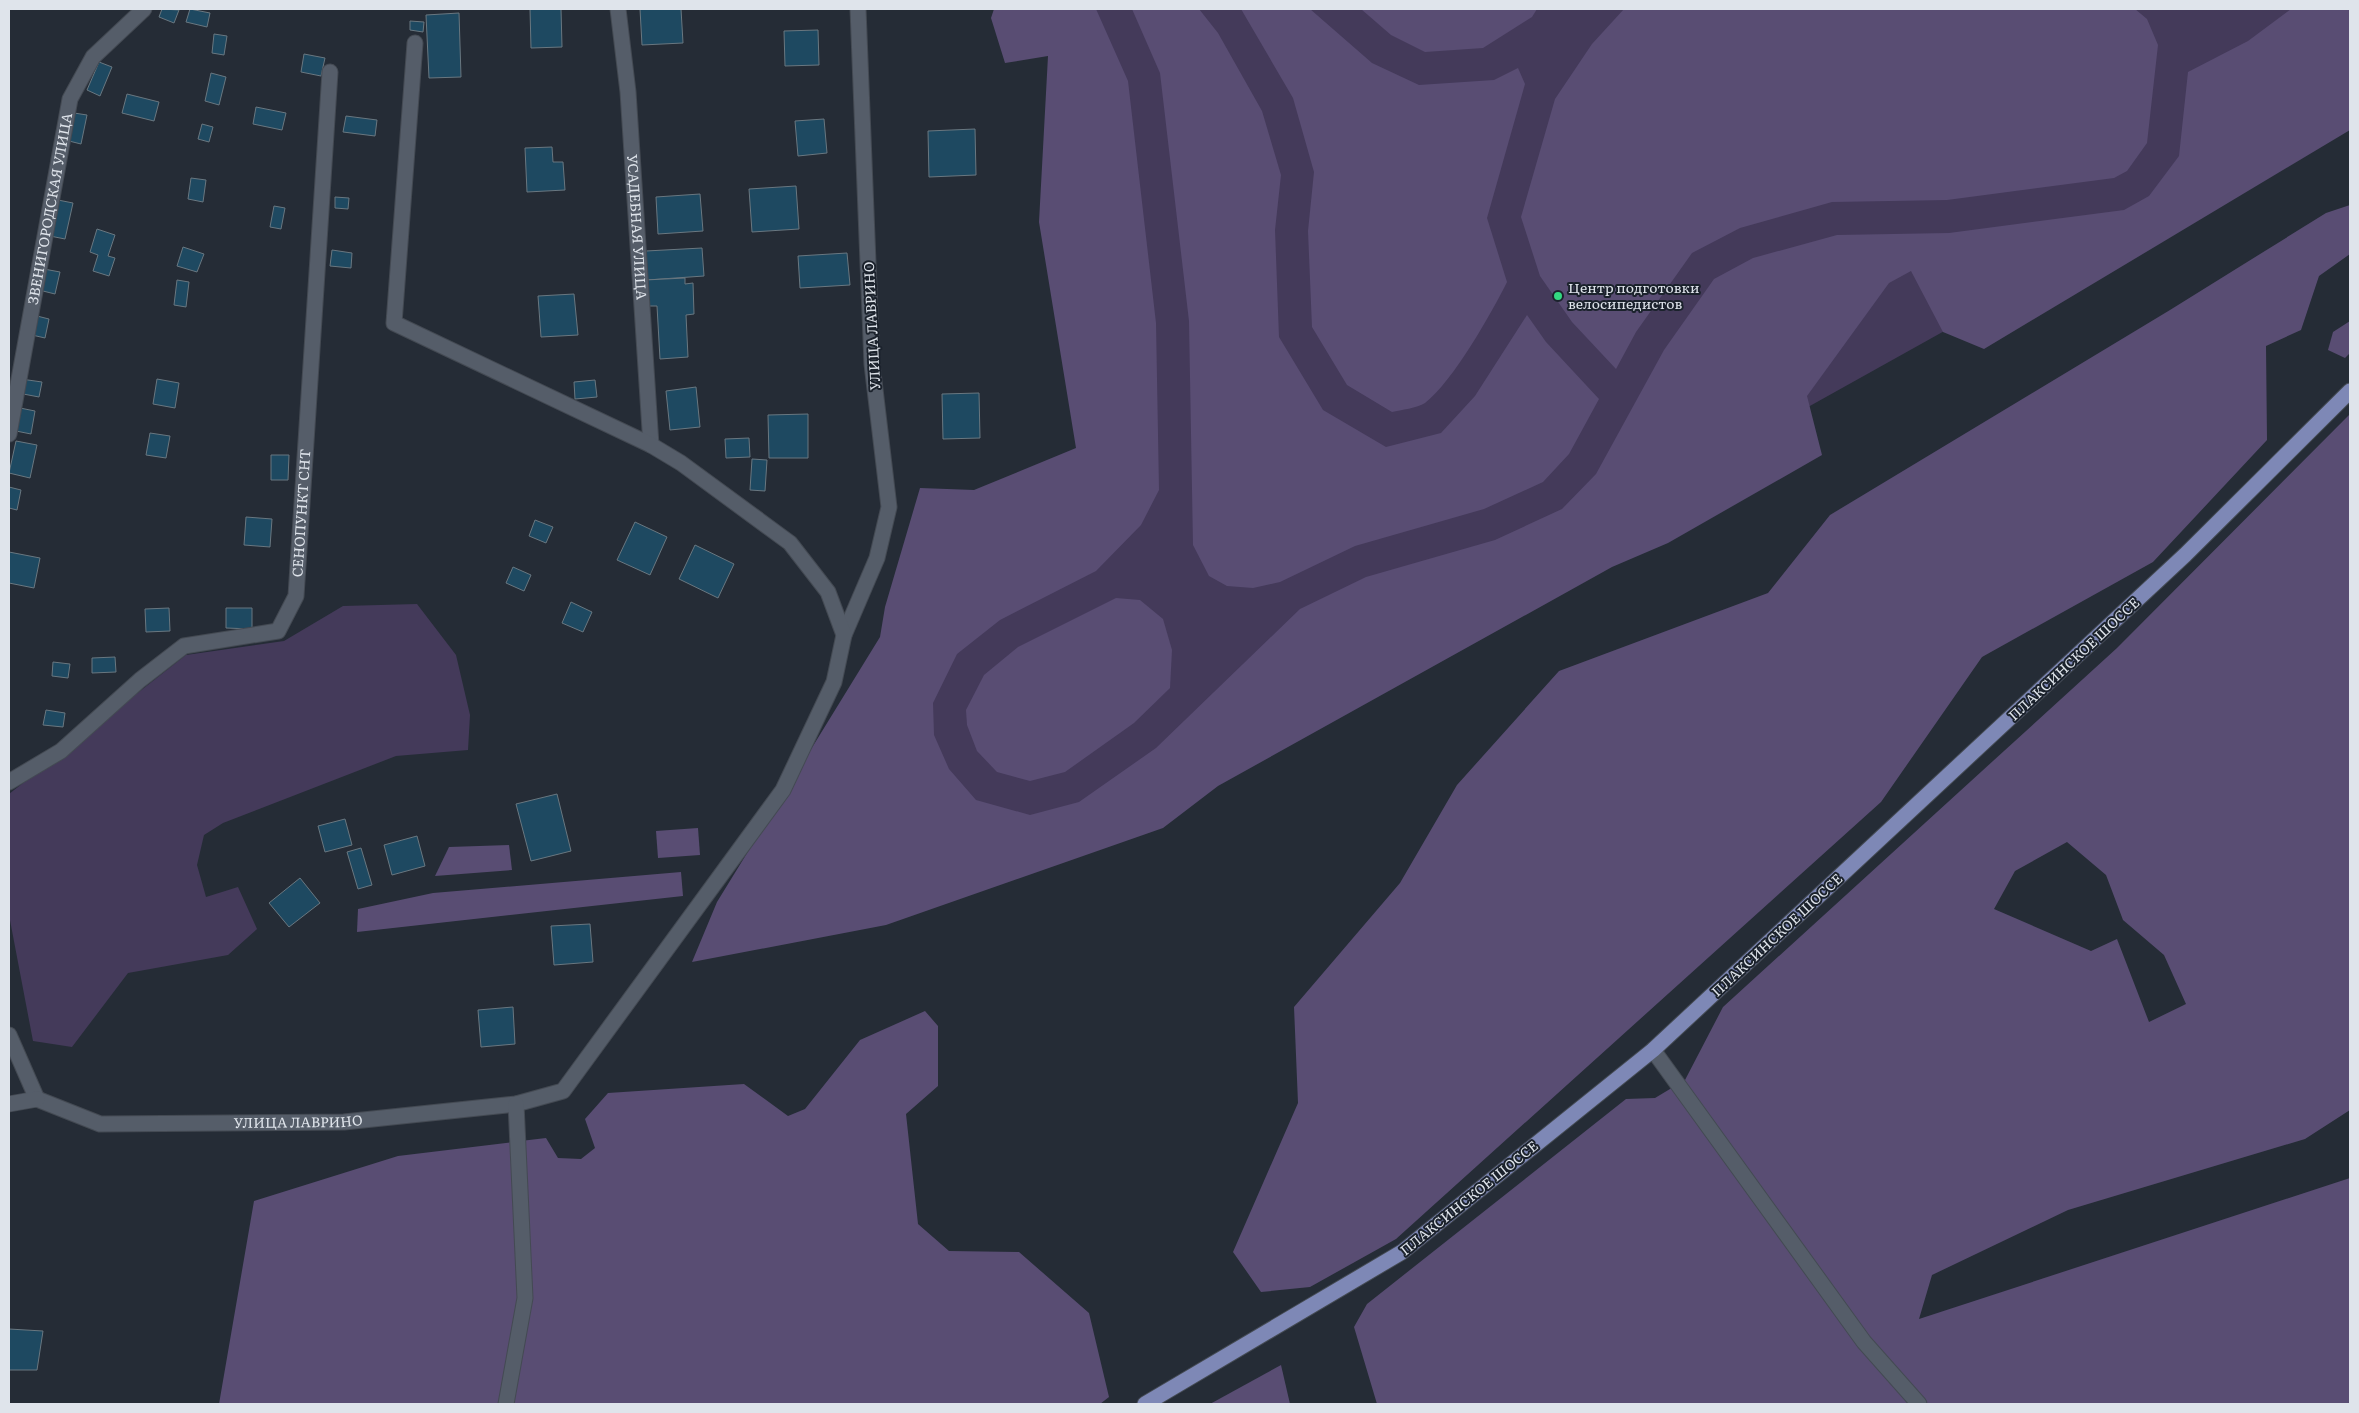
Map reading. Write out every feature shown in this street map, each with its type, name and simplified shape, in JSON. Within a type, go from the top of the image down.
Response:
[{"type":"main road","name":"ПЛАКСИНСКОЕ ШОССЕ","points":[[1145,1404],[1402,1252],[1653,1050],[2185,556],[2350,391]]},
{"type":"street","name":"ЗВЕНИГОРОДСКАЯ УЛИЦА","points":[[9,434],[70,100],[93,57],[144,9]]},
{"type":"street","name":"УСАДЕБНАЯ УЛИЦА","points":[[618,9],[628,92],[651,445]]},
{"type":"street","name":"УЛИЦА ЛАВРИНО","points":[[37,1099],[100,1124],[344,1122],[516,1104],[563,1091],[783,790],[834,682],[844,635],[877,558],[889,507],[872,364],[858,9]]},
{"type":"street","points":[[415,43],[394,323],[651,445],[681,463],[790,543],[828,592],[844,635]]},
{"type":"street","name":"СЕНОПУНКТ СНТ","points":[[9,782],[61,751],[140,680],[184,646],[278,632],[296,596],[330,72]]},
{"type":"street","points":[[9,1034],[37,1099],[9,1104]]},
{"type":"street","points":[[1653,1050],[1864,1342],[1920,1404]]},
{"type":"street","points":[[506,1404],[525,1298],[516,1104]]},
{"type":"shaded area","points":[[994,9],[1096,9],[1128,81],[1156,323],[1159,490],[1141,525],[1096,571],[1000,620],[957,654],[933,703],[934,735],[949,769],[976,800],[1030,815],[1079,802],[1156,748],[1300,609],[1366,577],[1495,540],[1562,509],[1596,474],[1664,350],[1714,279],[1753,258],[1837,235],[1949,233],[2124,210],[2149,196],[2179,156],[2188,72],[2248,41],[2291,9],[2350,9],[2350,130],[1984,349],[1943,332],[1911,271],[1889,283],[1807,396],[1822,455],[1668,543],[1612,567],[1218,786],[1163,828],[886,925],[692,962],[717,902],[880,637],[885,607],[920,488],[974,490],[1076,448],[1039,222],[1048,56],[1005,63],[991,18]]},
{"type":"shaded area","name":"Центр подготовки велосипедистов","points":[[1057,9],[2350,9],[2350,105],[1000,857],[903,709],[961,555],[1124,487]]},
{"type":"shaded area","points":[[1132,9],[1199,9],[1218,33],[1262,111],[1281,175],[1275,230],[1279,337],[1323,410],[1386,447],[1441,433],[1475,396],[1527,315],[1546,342],[1599,399],[1569,454],[1543,482],[1484,509],[1355,546],[1280,582],[1253,588],[1227,586],[1209,576],[1193,545],[1189,321],[1160,73]]},
{"type":"shaded area","points":[[1241,9],[1310,9],[1372,63],[1419,85],[1494,80],[1518,68],[1525,84],[1487,218],[1507,282],[1481,329],[1459,363],[1436,393],[1422,405],[1392,412],[1347,385],[1312,327],[1308,231],[1314,172],[1293,98]]},
{"type":"shaded area","points":[[1361,9],[1537,9],[1532,17],[1483,48],[1425,52],[1391,35]]},
{"type":"shaded area","points":[[1624,9],[2135,9],[2147,19],[2158,45],[2147,143],[2127,171],[2114,178],[1947,200],[1832,202],[1740,228],[1692,253],[1636,332],[1616,369],[1572,322],[1540,276],[1521,217],[1555,99],[1592,44]]},
{"type":"shaded area","points":[[2350,205],[2350,254],[2319,276],[2301,330],[2266,346],[2267,440],[2153,562],[1982,657],[1881,802],[1396,1239],[1310,1287],[1261,1292],[1233,1252],[1298,1103],[1294,1007],[1400,883],[1457,785],[1559,671],[1768,593],[1830,515],[2170,310],[2326,213]]},
{"type":"shaded area","points":[[2350,321],[2350,353],[2345,358],[2328,350],[2333,332]]},
{"type":"shaded area","points":[[2350,414],[2350,1110],[2305,1139],[2068,1210],[1932,1275],[1919,1319],[2350,1178],[2350,1404],[1377,1404],[1354,1327],[1367,1304],[1626,1099],[1655,1098],[1685,1080],[1723,1007],[2117,648]],"holes":[[[2067,842],[2106,875],[2123,920],[2164,955],[2186,1004],[2149,1022],[2117,939],[2091,951],[1994,909],[2015,871]]]},
{"type":"shaded area","points":[[1116,598],[1140,600],[1163,619],[1172,650],[1170,688],[1134,723],[1065,772],[1030,781],[997,772],[977,751],[967,725],[966,710],[984,675],[1018,647]]},
{"type":"shaded area","points":[[417,604],[456,655],[470,715],[468,750],[396,756],[223,823],[204,835],[197,865],[206,897],[238,887],[257,929],[228,955],[128,973],[72,1047],[33,1041],[9,915],[9,794],[186,655],[284,641],[343,606]]},
{"type":"shaded area","points":[[698,828],[700,855],[658,858],[656,831]]},
{"type":"shaded area","points":[[509,845],[512,870],[435,876],[449,847]]},
{"type":"shaded area","points":[[681,872],[683,896],[357,932],[358,909],[433,893]]},
{"type":"shaded area","points":[[925,1011],[938,1026],[938,1086],[906,1114],[918,1224],[949,1251],[1019,1252],[1089,1313],[1109,1397],[1100,1404],[219,1404],[254,1201],[398,1156],[546,1138],[558,1158],[581,1159],[595,1148],[585,1119],[608,1093],[744,1084],[788,1116],[805,1109],[860,1040]]},
{"type":"shaded area","points":[[1281,1365],[1290,1404],[1210,1404]]},
{"type":"building","points":[[162,9],[179,10],[174,23],[159,17]]},
{"type":"building","points":[[190,9],[210,13],[207,27],[186,22]]},
{"type":"building","points":[[530,9],[561,9],[562,47],[531,48]]},
{"type":"building","points":[[640,9],[681,9],[683,43],[642,45]]},
{"type":"building","points":[[459,13],[461,77],[429,78],[426,15]]},
{"type":"building","points":[[410,21],[424,22],[423,32],[410,30]]},
{"type":"building","points":[[818,30],[819,65],[785,66],[784,31]]},
{"type":"building","points":[[214,34],[227,36],[224,55],[212,53]]},
{"type":"building","points":[[304,54],[325,58],[321,76],[301,72]]},
{"type":"building","points":[[99,62],[112,67],[100,96],[87,90]]},
{"type":"building","points":[[211,73],[226,77],[219,105],[205,101]]},
{"type":"building","points":[[127,94],[159,102],[154,121],[122,113]]},
{"type":"building","points":[[256,107],[286,113],[282,130],[253,124]]},
{"type":"building","points":[[74,113],[87,115],[81,144],[69,141]]},
{"type":"building","points":[[346,116],[377,120],[375,136],[343,132]]},
{"type":"building","points":[[824,119],[827,153],[798,156],[795,121]]},
{"type":"building","points":[[202,124],[213,127],[209,142],[198,139]]},
{"type":"building","points":[[975,129],[976,175],[929,177],[928,131]]},
{"type":"building","points":[[552,147],[553,162],[563,162],[565,190],[527,192],[525,148]]},
{"type":"building","points":[[191,178],[206,180],[203,202],[188,199]]},
{"type":"building","points":[[796,186],[799,229],[752,232],[749,189]]},
{"type":"building","points":[[700,194],[703,231],[658,234],[656,197]]},
{"type":"building","points":[[335,197],[349,198],[348,209],[335,208]]},
{"type":"building","points":[[58,200],[73,203],[65,239],[50,236]]},
{"type":"building","points":[[274,206],[285,208],[281,229],[270,227]]},
{"type":"building","points":[[97,229],[115,235],[108,256],[115,258],[109,276],[93,271],[98,255],[90,252]]},
{"type":"building","points":[[183,247],[204,254],[197,272],[177,266]]},
{"type":"building","points":[[702,248],[704,276],[647,280],[646,251]]},
{"type":"building","points":[[332,250],[352,253],[351,268],[330,266]]},
{"type":"building","points":[[847,253],[850,285],[800,288],[798,256]]},
{"type":"building","points":[[44,269],[60,272],[55,294],[39,290]]},
{"type":"building","points":[[685,278],[685,284],[693,283],[694,314],[686,315],[688,357],[660,359],[657,306],[647,306],[645,280]]},
{"type":"building","points":[[177,280],[189,282],[186,307],[174,305]]},
{"type":"building","points":[[574,294],[578,335],[541,337],[538,296]]},
{"type":"building","points":[[37,316],[49,319],[45,338],[32,335]]},
{"type":"building","points":[[21,379],[42,382],[39,397],[18,393]]},
{"type":"building","points":[[157,379],[179,383],[175,408],[153,404]]},
{"type":"building","points":[[595,380],[597,397],[575,399],[574,382]]},
{"type":"building","points":[[696,387],[700,427],[670,430],[666,391]]},
{"type":"building","points":[[979,393],[980,438],[943,439],[942,394]]},
{"type":"building","points":[[20,408],[35,411],[31,434],[16,431]]},
{"type":"building","points":[[808,414],[808,458],[769,458],[768,415]]},
{"type":"building","points":[[150,433],[170,436],[166,458],[146,455]]},
{"type":"building","points":[[749,438],[750,457],[726,458],[725,439]]},
{"type":"building","points":[[16,441],[37,445],[30,478],[9,473]]},
{"type":"building","points":[[271,455],[289,455],[288,480],[271,480]]},
{"type":"building","points":[[752,459],[767,460],[765,491],[750,490]]},
{"type":"building","points":[[9,487],[21,490],[17,510],[9,508]]},
{"type":"building","points":[[246,517],[272,519],[270,547],[244,545]]},
{"type":"building","points":[[535,520],[553,527],[546,543],[529,536]]},
{"type":"building","points":[[635,522],[667,537],[650,575],[617,560]]},
{"type":"building","points":[[695,545],[734,564],[718,598],[679,579]]},
{"type":"building","points":[[9,552],[40,558],[34,588],[9,583]]},
{"type":"building","points":[[513,567],[531,575],[524,591],[506,583]]},
{"type":"building","points":[[571,602],[592,612],[583,632],[562,623]]},
{"type":"building","points":[[169,608],[170,631],[146,632],[145,609]]},
{"type":"building","points":[[226,608],[252,608],[252,629],[226,628]]},
{"type":"building","points":[[115,657],[116,672],[92,673],[92,658]]},
{"type":"building","points":[[53,662],[70,664],[68,678],[52,676]]},
{"type":"building","points":[[46,710],[65,713],[63,727],[43,725]]},
{"type":"building","points":[[557,794],[571,851],[531,861],[516,804]]},
{"type":"building","points":[[345,819],[352,845],[325,852],[318,826]]},
{"type":"building","points":[[417,836],[425,866],[392,875],[384,845]]},
{"type":"building","points":[[361,848],[372,885],[358,889],[347,852]]},
{"type":"building","points":[[300,878],[320,903],[289,927],[269,903]]},
{"type":"building","points":[[590,924],[593,962],[554,965],[551,926]]},
{"type":"building","points":[[513,1007],[515,1044],[481,1047],[478,1010]]},
{"type":"building","points":[[9,1329],[43,1331],[37,1370],[9,1370]]},
{"type":"place","name":"Центр подготовки велосипедистов","points":[[1558,296]]}]
